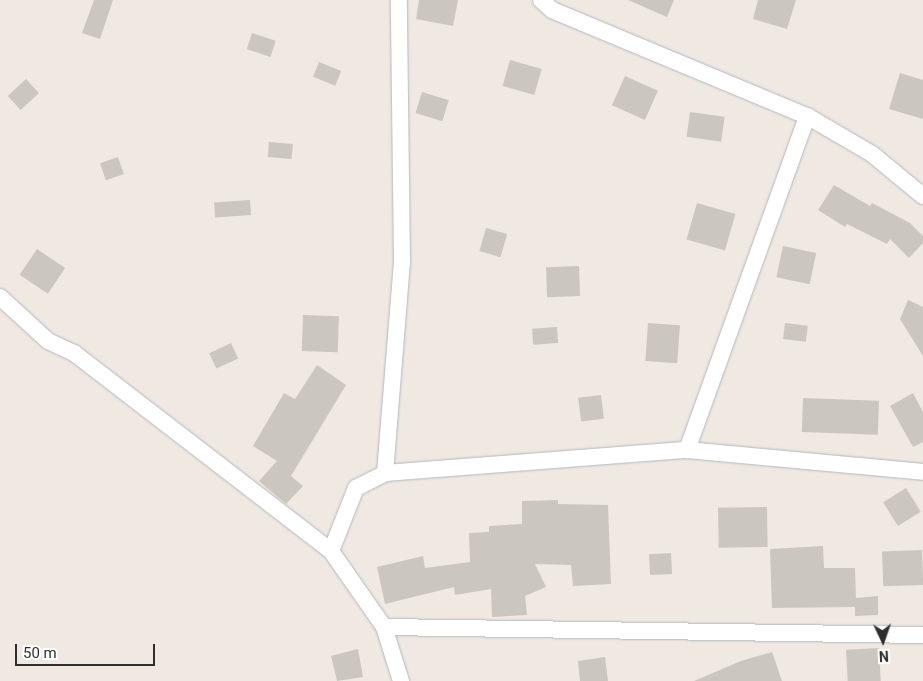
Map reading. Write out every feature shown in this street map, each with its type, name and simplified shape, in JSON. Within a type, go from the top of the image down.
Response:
[{"type":"street","points":[[385,472],[402,263],[400,0]]},
{"type":"street","points":[[540,0],[552,10],[806,116],[872,154],[922,195]]},
{"type":"street","points":[[687,450],[806,116]]},
{"type":"street","points":[[0,297],[48,341],[74,353],[330,551],[384,627],[401,681]]},
{"type":"street","points":[[330,551],[356,488],[385,472],[687,450],[923,472]]},
{"type":"street","points":[[384,627],[923,636]]},
{"type":"building","points":[[94,0],[113,0],[100,39],[82,33]]},
{"type":"building","points":[[419,0],[458,0],[453,26],[416,19]]},
{"type":"building","points":[[628,0],[674,0],[667,17]]},
{"type":"building","points":[[758,0],[796,0],[787,29],[753,19]]},
{"type":"building","points":[[252,33],[276,41],[271,57],[247,49]]},
{"type":"building","points":[[510,60],[542,69],[534,95],[503,86]]},
{"type":"building","points":[[319,62],[341,71],[335,86],[313,77]]},
{"type":"building","points":[[900,73],[923,80],[923,119],[889,109]]},
{"type":"building","points":[[625,76],[658,91],[645,120],[612,105]]},
{"type":"building","points":[[26,79],[39,93],[21,110],[8,96]]},
{"type":"building","points":[[422,92],[449,100],[442,121],[416,113]]},
{"type":"building","points":[[690,112],[725,117],[721,142],[687,137]]},
{"type":"building","points":[[269,142],[293,144],[292,159],[268,157]]},
{"type":"building","points":[[118,157],[124,174],[106,180],[100,163]]},
{"type":"building","points":[[834,185],[870,206],[872,203],[910,223],[923,236],[923,243],[909,258],[890,239],[887,244],[847,224],[845,227],[818,210]]},
{"type":"building","points":[[250,200],[251,215],[215,217],[214,203]]},
{"type":"building","points":[[697,203],[735,214],[725,251],[687,240]]},
{"type":"building","points":[[486,228],[507,234],[501,257],[479,251]]},
{"type":"building","points":[[783,246],[816,253],[810,284],[776,277]]},
{"type":"building","points":[[37,249],[65,268],[48,294],[20,275]]},
{"type":"building","points":[[579,266],[580,296],[547,297],[546,267]]},
{"type":"building","points":[[908,300],[923,307],[923,356],[900,319]]},
{"type":"building","points":[[303,315],[339,316],[338,352],[302,351]]},
{"type":"building","points":[[648,323],[680,325],[677,363],[645,361]]},
{"type":"building","points":[[785,323],[808,326],[806,342],[783,339]]},
{"type":"building","points":[[557,327],[558,343],[533,345],[532,329]]},
{"type":"building","points":[[231,343],[238,358],[216,369],[209,353]]},
{"type":"building","points":[[317,365],[346,385],[291,476],[303,486],[286,504],[259,481],[277,461],[253,446],[284,393],[295,399]]},
{"type":"building","points":[[913,393],[923,412],[923,442],[913,447],[890,406]]},
{"type":"building","points":[[601,395],[604,419],[581,422],[578,398]]},
{"type":"building","points":[[803,398],[879,401],[878,435],[802,432]]},
{"type":"building","points":[[906,488],[921,512],[898,526],[883,502]]},
{"type":"building","points":[[558,500],[558,504],[608,505],[611,584],[573,586],[571,565],[535,564],[546,587],[525,596],[527,615],[492,617],[491,589],[455,595],[454,587],[385,604],[377,567],[423,556],[425,568],[470,562],[469,533],[489,532],[489,526],[522,524],[522,501]]},
{"type":"building","points":[[767,507],[768,547],[719,548],[718,508]]},
{"type":"building","points":[[823,546],[824,568],[855,568],[856,598],[878,596],[878,615],[855,616],[855,607],[772,608],[770,549]]},
{"type":"building","points":[[922,550],[923,585],[883,586],[882,551]]},
{"type":"building","points":[[671,553],[672,574],[650,575],[649,554]]},
{"type":"building","points":[[879,648],[881,681],[848,681],[846,650]]},
{"type":"building","points":[[358,649],[363,677],[337,681],[331,656]]},
{"type":"building","points":[[772,652],[782,681],[694,681],[741,661]]},
{"type":"building","points":[[605,657],[608,681],[580,681],[578,661]]}]
